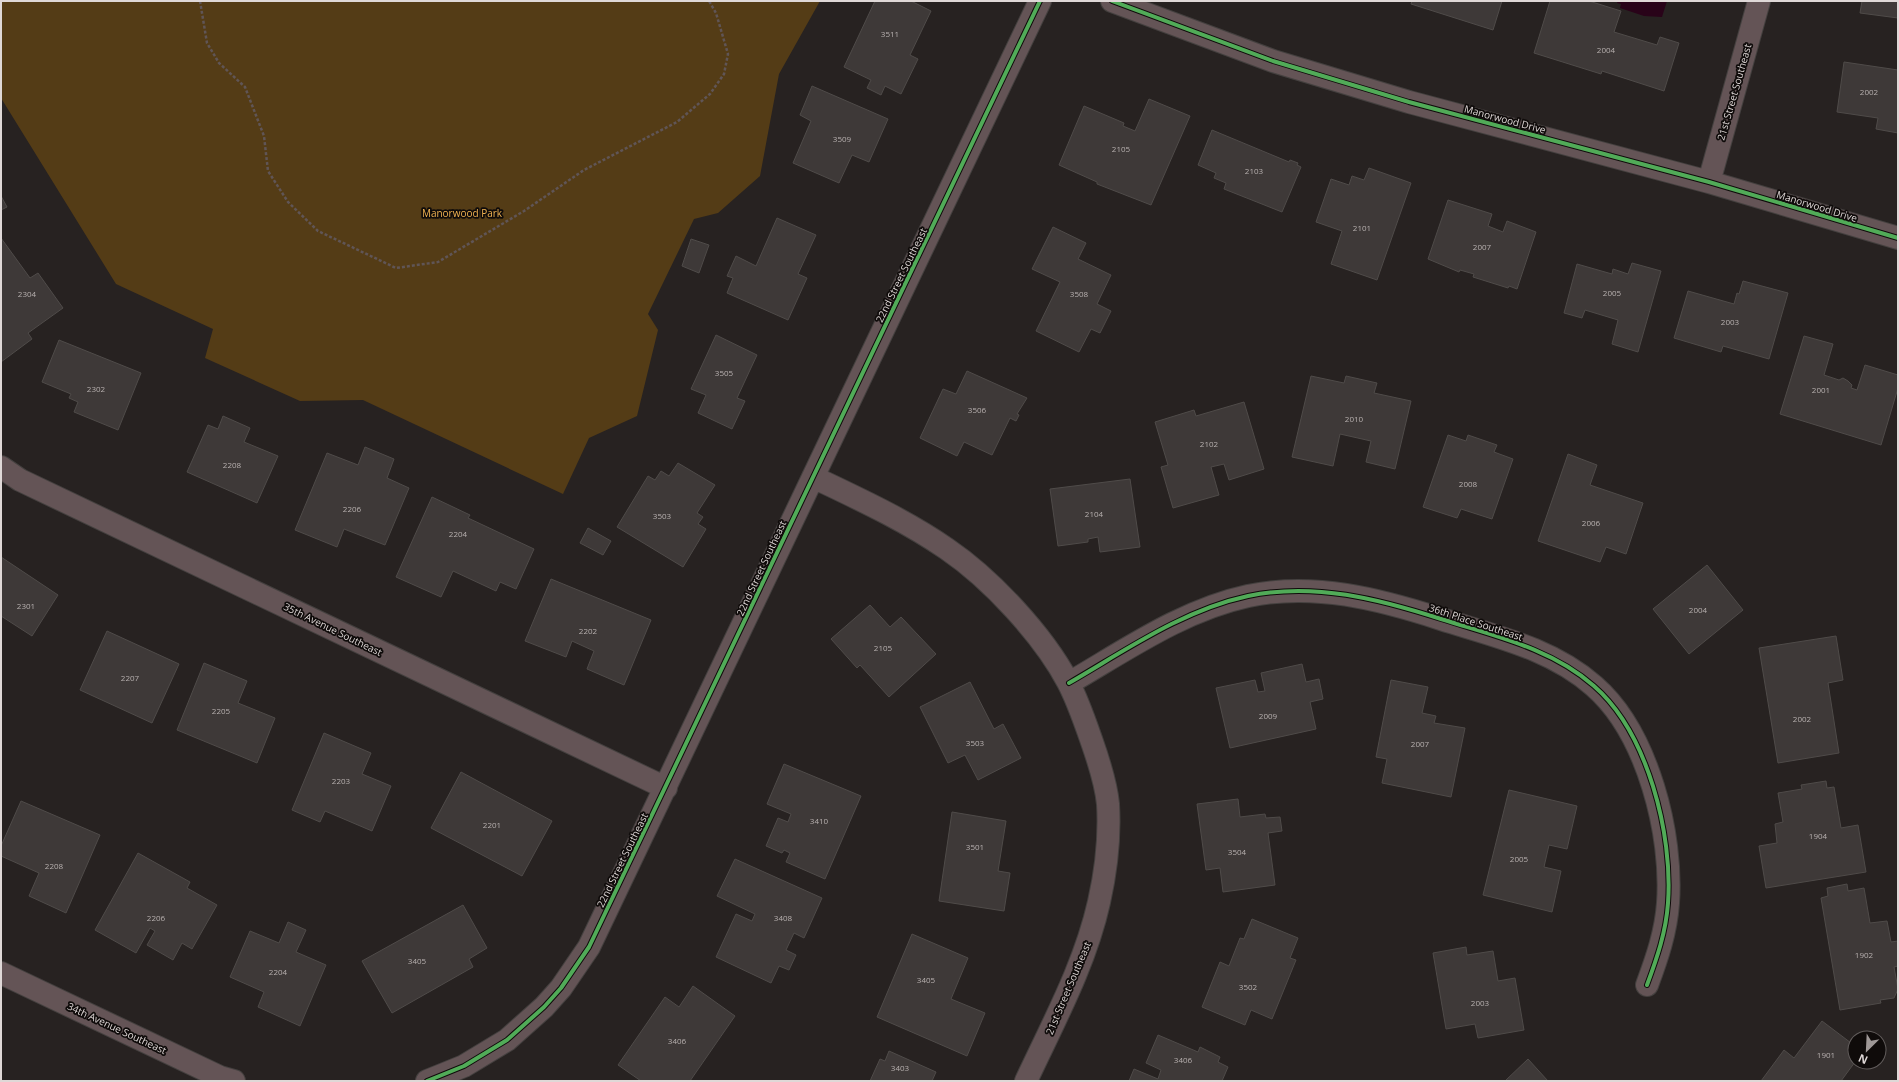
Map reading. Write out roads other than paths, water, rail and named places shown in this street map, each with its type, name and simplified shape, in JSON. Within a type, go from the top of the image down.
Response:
[{"type":"street","name":"22nd Street Southeast","points":[[427,1081],[464,1066],[507,1040],[544,1007],[561,988],[589,947],[1040,1]]},
{"type":"street","name":"Manorwood Drive","points":[[1112,1],[1273,61],[1409,102],[1709,182],[1898,238]]},
{"type":"street","name":"21st Street Southeast","points":[[1709,182],[1758,1]]},
{"type":"street","name":"35th Avenue Southeast","points":[[1,467],[20,480],[666,788]]},
{"type":"street","name":"21st Street Southeast","points":[[813,477],[889,513],[948,550],[983,578],[1043,645],[1069,683],[1102,770],[1108,804],[1108,837],[1105,869],[1091,933],[1079,965],[1026,1081]]},
{"type":"street","name":"36th Place Southeast","points":[[1069,683],[1196,612],[1249,596],[1290,592],[1327,592],[1360,596],[1404,606],[1544,653],[1595,686],[1615,708],[1635,739],[1647,769],[1662,824],[1668,866],[1668,903],[1660,949],[1647,985]]},
{"type":"street","name":"34th Avenue Southeast","points":[[1,973],[220,1077],[234,1081]]},
{"type":"park label","name":"Manorwood Park","points":[[462,213]]}]
